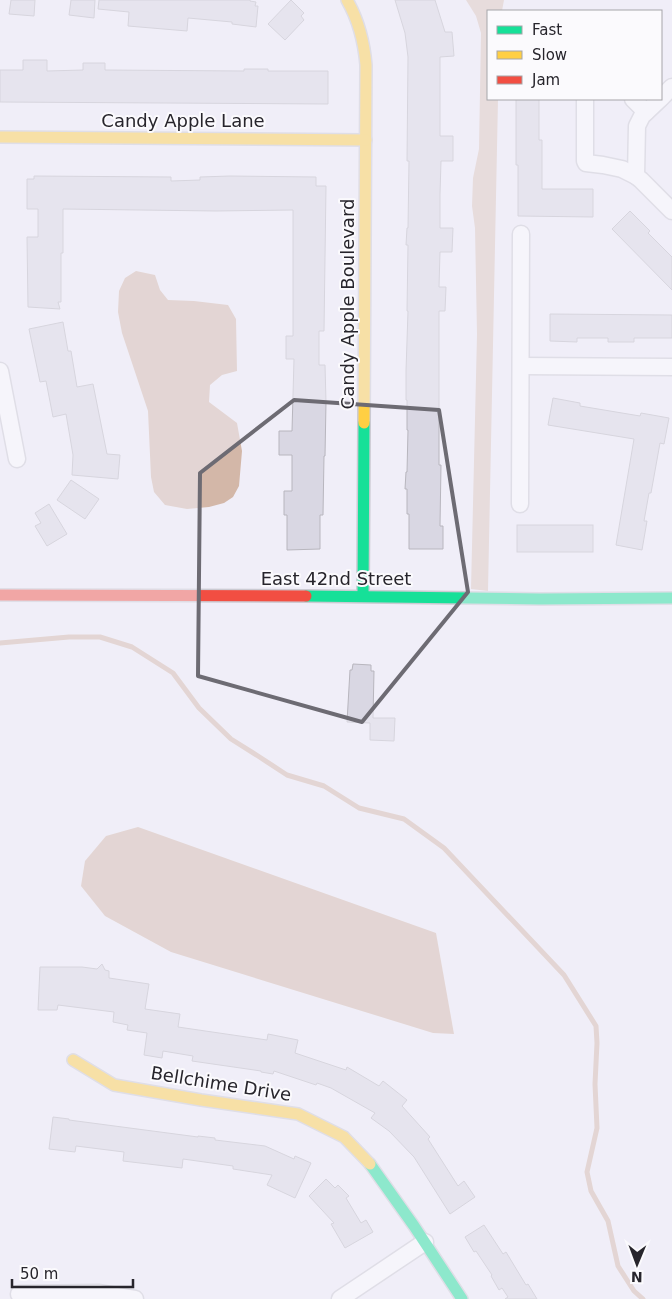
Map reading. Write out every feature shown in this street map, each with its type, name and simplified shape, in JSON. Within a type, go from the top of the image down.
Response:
[{"type":"street","name":"Candy Apple Boulevard","points":[[347,0],[355,13],[364,42],[366,65],[363,596]]},
{"type":"street","points":[[662,96],[672,87]]},
{"type":"street","points":[[585,100],[586,163],[622,169],[636,176],[672,211]]},
{"type":"street","points":[[634,100],[646,112]]},
{"type":"street","points":[[636,176],[637,128],[646,112],[658,100]]},
{"type":"street","name":"Candy Apple Lane","points":[[0,137],[366,140]]},
{"type":"street","points":[[520,504],[521,234]]},
{"type":"street","points":[[521,366],[672,367]]},
{"type":"street","points":[[0,371],[18,459]]},
{"type":"street","name":"East 42nd Street","points":[[0,595],[363,596],[540,599],[672,598]]},
{"type":"street","name":"Bellchime Drive","points":[[73,1060],[114,1085],[298,1114],[344,1137],[369,1162],[462,1299]]},
{"type":"street","points":[[340,1299],[425,1242]]},
{"type":"street","points":[[19,1294],[98,1292],[135,1299]]},
{"type":"highlighted area","points":[[294,400],[439,410],[468,592],[362,722],[198,676],[200,473]]},
{"type":"shaded area","points":[[466,0],[504,0],[502,10],[487,10],[487,100],[498,100],[488,591],[471,589],[477,334],[475,228],[472,206],[473,178],[479,149],[481,33],[476,16]]},
{"type":"shaded area","points":[[136,271],[155,275],[160,290],[168,300],[228,305],[236,319],[237,371],[222,375],[210,385],[209,402],[237,423],[242,451],[239,486],[233,497],[224,503],[209,507],[187,509],[165,505],[154,492],[151,477],[148,411],[122,333],[118,312],[119,291],[125,278]]},
{"type":"shaded area","points":[[138,827],[436,933],[454,1034],[433,1033],[171,952],[105,916],[81,886],[85,861],[106,836]]},
{"type":"building","points":[[11,0],[35,0],[34,16],[9,14]]},
{"type":"building","points":[[71,0],[95,0],[94,18],[69,15]]},
{"type":"building","points":[[99,0],[250,0],[256,2],[255,6],[258,6],[256,27],[232,24],[232,22],[188,18],[187,31],[128,26],[129,12],[98,9]]},
{"type":"building","points":[[291,0],[304,13],[301,16],[304,20],[285,40],[268,24]]},
{"type":"building","points":[[395,0],[435,0],[445,32],[452,32],[454,56],[440,57],[440,136],[453,136],[453,161],[441,161],[440,194],[440,228],[453,228],[452,252],[440,252],[439,287],[446,287],[445,311],[439,311],[440,526],[443,526],[443,549],[409,549],[409,514],[407,514],[407,489],[405,489],[408,430],[406,371],[408,245],[406,245],[409,161],[407,161],[408,57],[405,33]]},
{"type":"building","points":[[23,60],[47,60],[47,71],[83,70],[83,63],[105,63],[105,70],[244,71],[244,69],[268,69],[268,71],[328,71],[328,104],[0,102],[0,70],[23,70]]},
{"type":"building","points":[[516,100],[539,100],[539,140],[542,140],[542,189],[593,189],[593,217],[518,216],[518,165],[516,165]]},
{"type":"building","points":[[34,176],[171,177],[171,181],[200,180],[200,177],[230,176],[316,177],[316,186],[326,186],[324,331],[319,331],[319,365],[325,365],[326,402],[323,515],[320,515],[320,549],[287,550],[287,515],[284,515],[284,491],[292,491],[292,455],[279,455],[279,431],[292,431],[294,359],[286,359],[286,336],[293,336],[293,210],[63,209],[61,302],[58,302],[60,309],[28,307],[27,237],[38,237],[38,209],[27,209],[27,179],[34,179]]},
{"type":"building","points":[[630,211],[650,231],[648,233],[672,257],[672,290],[612,229]]},
{"type":"building","points":[[550,314],[672,315],[672,338],[634,338],[634,342],[608,342],[608,338],[577,338],[577,342],[550,341]]},
{"type":"building","points":[[63,322],[68,351],[71,351],[77,387],[93,384],[107,454],[120,455],[118,479],[72,475],[73,455],[66,414],[53,417],[46,381],[40,382],[29,329]]},
{"type":"building","points":[[553,398],[580,403],[580,406],[640,416],[641,413],[669,418],[664,444],[660,443],[651,493],[649,493],[644,521],[647,521],[642,550],[616,545],[634,439],[548,425]]},
{"type":"building","points":[[71,480],[99,499],[85,519],[57,500]]},
{"type":"building","points":[[49,504],[67,534],[47,546],[35,526],[41,523],[35,513]]},
{"type":"building","points":[[517,525],[593,525],[593,552],[517,552]]},
{"type":"building","points":[[353,664],[371,665],[371,671],[374,671],[373,718],[395,718],[394,741],[370,740],[370,723],[347,722],[350,670],[352,670]]},
{"type":"building","points":[[102,964],[105,970],[109,971],[109,978],[149,984],[145,1009],[180,1014],[178,1027],[267,1040],[268,1034],[298,1040],[295,1053],[346,1070],[347,1067],[379,1086],[383,1081],[407,1100],[402,1106],[430,1137],[428,1139],[458,1186],[464,1181],[475,1197],[450,1214],[414,1157],[389,1131],[371,1118],[375,1113],[331,1088],[274,1071],[273,1074],[192,1061],[193,1056],[163,1051],[162,1058],[144,1055],[147,1033],[127,1030],[128,1025],[113,1022],[114,1012],[58,1005],[57,1010],[38,1010],[40,967],[97,969]]},
{"type":"building","points":[[53,1117],[265,1146],[294,1159],[295,1156],[311,1163],[295,1198],[267,1185],[272,1175],[233,1169],[233,1166],[183,1159],[182,1168],[123,1161],[124,1152],[76,1146],[75,1152],[49,1149]]},
{"type":"building","points":[[326,1179],[335,1188],[338,1185],[349,1196],[346,1198],[361,1223],[366,1220],[373,1232],[345,1248],[331,1224],[334,1223],[309,1196]]},
{"type":"building","points":[[484,1225],[503,1254],[506,1252],[537,1299],[505,1299],[508,1297],[502,1288],[499,1290],[492,1275],[465,1237]]},
{"type":"waterway","points":[[0,643],[69,637],[100,637],[132,647],[173,673],[199,708],[231,739],[287,775],[324,786],[359,808],[404,819],[444,848],[564,975],[596,1026],[595,1084],[597,1128],[587,1172],[591,1191],[608,1221],[618,1266],[634,1291],[643,1299]]},
{"type":"traffic: fast","points":[[363,596],[364,423]]},
{"type":"traffic: fast","points":[[306,596],[540,599],[672,598]]},
{"type":"traffic: fast","points":[[370,1164],[462,1299]]},
{"type":"traffic: slow","points":[[347,0],[360,31],[366,65],[364,423]]},
{"type":"traffic: slow","points":[[0,137],[366,140]]},
{"type":"traffic: slow","points":[[73,1060],[114,1085],[298,1114],[344,1137],[370,1164]]},
{"type":"traffic: jam","points":[[0,595],[306,596]]}]
